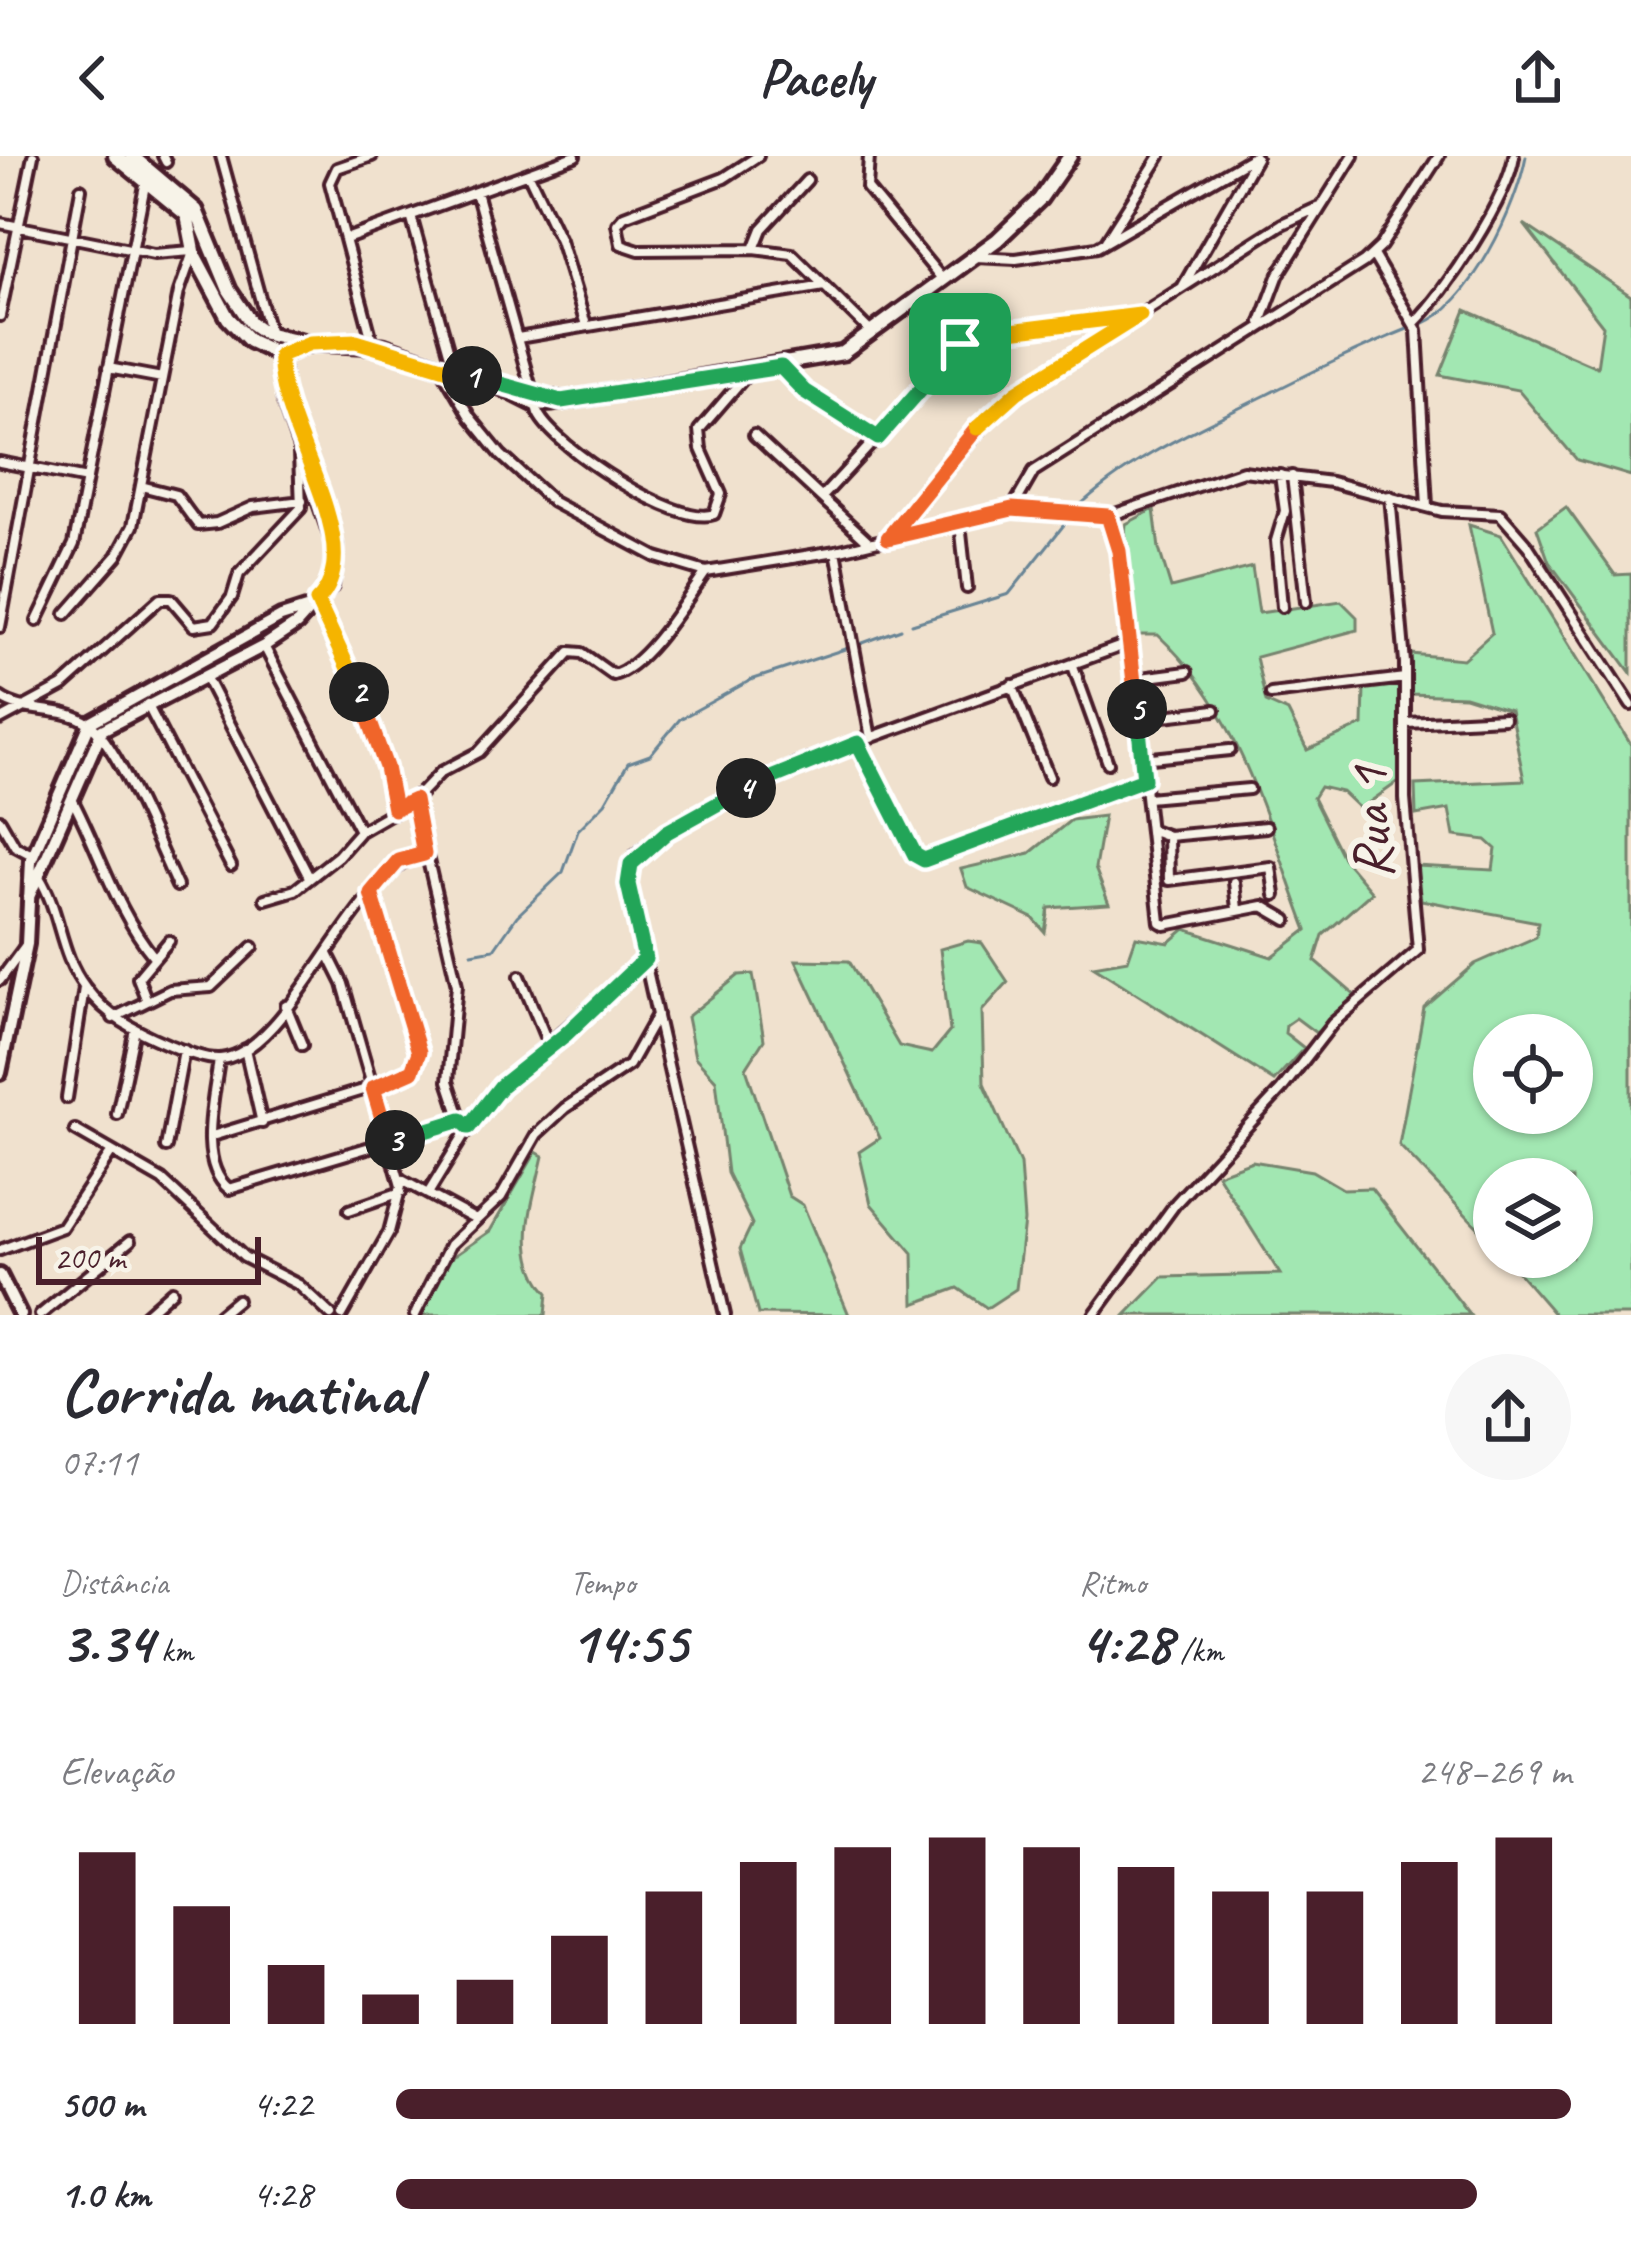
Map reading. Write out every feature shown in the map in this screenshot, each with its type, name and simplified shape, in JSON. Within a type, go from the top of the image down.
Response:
[{"type":"main road","points":[[121,156],[196,210],[238,330],[280,355],[310,343]]},
{"type":"main road","points":[[121,156],[187,215],[194,251],[242,312],[271,336],[310,343],[373,344],[534,398],[561,401],[843,353],[997,240],[1040,199],[1070,156]]},
{"type":"street","points":[[0,316],[33,156]]},
{"type":"street","points":[[221,156],[271,336]]},
{"type":"street","points":[[372,156],[337,167],[331,176],[373,344]]},
{"type":"street","points":[[346,239],[553,160],[575,156]]},
{"type":"street","points":[[758,156],[724,178],[624,216],[616,232],[622,245],[639,250],[754,249],[797,257],[872,333]]},
{"type":"street","points":[[868,156],[867,188],[944,281]]},
{"type":"street","points":[[1106,242],[1160,156]]},
{"type":"street","points":[[974,257],[1082,251],[1106,242],[1256,156]]},
{"type":"street","points":[[1183,287],[1256,156]]},
{"type":"street","points":[[1260,323],[1269,292],[1353,156]]},
{"type":"street","points":[[1012,509],[1034,471],[1373,255],[1439,156]]},
{"type":"street","points":[[1414,322],[1435,301],[1502,196],[1514,156]]},
{"type":"street","points":[[528,173],[568,260],[586,325]]},
{"type":"street","points":[[38,621],[72,550],[146,179]]},
{"type":"street","points":[[754,249],[763,229],[806,180]]},
{"type":"street","points":[[0,627],[81,189]]},
{"type":"street","points":[[476,192],[542,422],[568,448],[656,499],[702,518],[718,509],[721,494],[701,449],[699,430],[749,372]]},
{"type":"street","points":[[888,538],[993,412],[1282,224],[1317,208]]},
{"type":"street","points":[[411,216],[459,402],[501,455],[553,502],[641,550],[706,572],[841,550],[1012,509],[1108,516],[1232,472],[1292,476],[1427,506],[1493,512],[1508,519],[1631,705]]},
{"type":"street","points":[[0,224],[154,254],[194,251]]},
{"type":"street","points":[[996,259],[997,240]]},
{"type":"street","points":[[66,614],[123,547],[141,486],[185,267],[194,251]]},
{"type":"street","points":[[1373,255],[1414,322],[1427,506]]},
{"type":"street","points":[[518,338],[825,286]]},
{"type":"street","points":[[823,496],[969,338],[1140,315]]},
{"type":"street","points":[[33,873],[71,798],[95,728],[264,646],[296,624],[331,586],[335,546],[280,382],[280,355]]},
{"type":"street","points":[[781,367],[804,391],[878,438]]},
{"type":"street","points":[[108,368],[162,378]]},
{"type":"street","points":[[754,435],[870,543]]},
{"type":"street","points":[[0,720],[62,686],[160,598],[171,599],[194,626],[213,622],[232,597],[239,574],[303,501],[300,446]]},
{"type":"street","points":[[0,462],[87,479]]},
{"type":"street","points":[[1280,475],[1286,501],[1276,542],[1282,607]]},
{"type":"street","points":[[1292,476],[1306,602]]},
{"type":"street","points":[[141,486],[176,495],[198,525],[217,523],[253,507],[303,501]]},
{"type":"street","name":"Rua 1","points":[[1094,1315],[1176,1203],[1281,1090],[1333,1024],[1418,950],[1405,799],[1405,678],[1390,496]]},
{"type":"street","points":[[1108,516],[1118,541],[1162,923],[1263,906],[1287,920]]},
{"type":"street","points":[[850,522],[841,550],[871,738]]},
{"type":"street","points":[[960,523],[968,588]]},
{"type":"street","points":[[265,899],[288,894],[338,856],[360,831],[414,800],[441,772],[488,745],[570,652],[582,653],[613,675],[624,671],[663,631],[706,572]]},
{"type":"street","points":[[0,1073],[27,944],[32,855],[95,728],[281,617],[312,605]]},
{"type":"street","points":[[312,605],[355,680],[386,767],[394,809]]},
{"type":"street","points":[[725,1315],[628,884],[636,854],[768,777],[1130,644]]},
{"type":"street","points":[[264,646],[360,831]]},
{"type":"street","points":[[1073,666],[1108,764]]},
{"type":"street","points":[[1133,679],[1187,672]]},
{"type":"street","points":[[205,676],[309,877]]},
{"type":"street","points":[[1271,694],[1405,678]]},
{"type":"street","points":[[1012,685],[1049,777]]},
{"type":"street","points":[[0,697],[21,706],[55,710],[95,728],[177,886]]},
{"type":"street","points":[[147,704],[231,866]]},
{"type":"street","points":[[1138,718],[1215,710]]},
{"type":"street","points":[[1406,723],[1504,718]]},
{"type":"street","points":[[858,743],[922,860],[1144,779]]},
{"type":"street","points":[[1142,759],[1230,750]]},
{"type":"street","points":[[1147,798],[1249,789]]},
{"type":"street","points":[[71,798],[129,925],[154,957]]},
{"type":"street","points":[[414,800],[457,986],[448,1082],[465,1123]]},
{"type":"street","points":[[0,820],[10,842],[32,855]]},
{"type":"street","points":[[1150,829],[1168,836],[1266,826]]},
{"type":"street","points":[[1168,836],[1169,880],[1271,867],[1275,895]]},
{"type":"street","points":[[33,873],[48,892],[64,953],[85,987],[113,1018],[184,1050],[218,1059],[244,1049],[286,1006],[398,861],[424,854]]},
{"type":"street","points":[[1234,883],[1237,909]]},
{"type":"street","points":[[212,1136],[373,1088],[412,1071],[419,1052],[371,893]]},
{"type":"street","points":[[147,1001],[138,978],[169,941]]},
{"type":"street","points":[[0,980],[27,944]]},
{"type":"street","points":[[113,1018],[170,990],[211,987],[253,947]]},
{"type":"street","points":[[328,954],[343,984],[401,1192],[389,1232],[342,1315]]},
{"type":"street","points":[[429,1192],[465,1123],[645,959]]},
{"type":"street","points":[[520,976],[531,993],[549,1047]]},
{"type":"street","points":[[67,1098],[85,987]]},
{"type":"street","points":[[286,1006],[302,1046]]},
{"type":"street","points":[[415,1315],[442,1258],[501,1197],[528,1147],[552,1118],[628,1065],[657,1015]]},
{"type":"street","points":[[117,1114],[135,1029]]},
{"type":"street","points":[[244,1049],[262,1123]]},
{"type":"street","points":[[166,1147],[184,1050]]},
{"type":"street","points":[[218,1059],[212,1136],[217,1178],[235,1189],[465,1123]]},
{"type":"street","points":[[75,1130],[162,1180],[244,1257],[299,1285],[331,1315]]},
{"type":"street","points":[[0,1250],[62,1226],[111,1153]]},
{"type":"street","points":[[400,1180],[476,1220]]},
{"type":"street","points":[[349,1210],[401,1192]]},
{"type":"street","points":[[40,1315],[130,1241]]},
{"type":"street","points":[[0,1275],[2,1292],[20,1315]]},
{"type":"street","points":[[145,1315],[172,1291]]},
{"type":"street","points":[[219,1315],[237,1300]]},
{"type":"green space","points":[[1524,224],[1631,296],[1631,476],[1577,460],[1518,390],[1440,375],[1466,310],[1597,367],[1603,326]]},
{"type":"green space","points":[[1566,507],[1615,575],[1631,574],[1631,673],[1549,562],[1537,528]]},
{"type":"green space","points":[[1154,509],[1171,588],[1252,567],[1259,613],[1341,601],[1357,617],[1357,630],[1256,657],[1266,702],[1288,712],[1307,750],[1363,725],[1364,687],[1401,684],[1402,779],[1360,809],[1342,792],[1320,787],[1313,798],[1343,858],[1372,892],[1323,935],[1315,961],[1357,997],[1316,1033],[1296,1018],[1286,1025],[1285,1033],[1304,1048],[1274,1081],[1093,966],[1128,960],[1136,937],[1169,943],[1185,929],[1272,957],[1307,930],[1232,735],[1187,666],[1158,635],[1137,635],[1123,552],[1126,524]]},
{"type":"green space","points":[[1469,525],[1501,535],[1631,745],[1631,1315],[1555,1315],[1523,1278],[1593,1278],[1593,1158],[1473,1158],[1473,1222],[1399,1145],[1424,1008],[1475,964],[1536,937],[1538,922],[1421,900],[1416,866],[1493,870],[1496,849],[1486,840],[1454,836],[1449,809],[1416,815],[1415,785],[1524,780],[1510,710],[1465,696],[1410,694],[1410,654],[1463,659],[1492,633]]},
{"type":"green space","points":[[1104,816],[1095,868],[1109,904],[1049,908],[1045,932],[1033,918],[967,887],[961,869],[1030,853],[1071,820]]},
{"type":"green space","points":[[968,941],[982,943],[1008,982],[982,1011],[984,1083],[1020,1164],[1024,1221],[1016,1289],[987,1308],[958,1288],[914,1304],[913,1253],[871,1204],[859,1152],[880,1138],[796,960],[849,961],[899,1046],[932,1053],[950,1031],[940,949]]},
{"type":"green space","points":[[753,974],[764,1040],[746,1068],[789,1196],[803,1205],[849,1315],[758,1314],[740,1249],[752,1224],[727,1173],[716,1080],[695,1057],[687,1017],[739,975]]},
{"type":"green space","points":[[536,1152],[543,1156],[528,1245],[537,1278],[548,1293],[546,1315],[422,1315],[445,1262],[490,1231]]},
{"type":"green space","points":[[1252,1161],[1312,1171],[1343,1189],[1371,1188],[1470,1315],[1126,1315],[1163,1277],[1280,1274],[1217,1174]]},
{"type":"waterway","points":[[1422,324],[1458,297],[1489,252],[1513,201],[1526,156]]},
{"type":"waterway","points":[[1075,510],[1166,445],[1410,328]]},
{"type":"waterway","points":[[912,624],[1009,594],[1067,521]]},
{"type":"waterway","points":[[860,644],[901,629]]},
{"type":"waterway","points":[[472,953],[494,949],[517,916],[563,872],[578,830],[605,803],[628,763],[650,755],[680,719],[751,680],[848,648]]},
{"type":"route","points":[[1140,315],[1017,392],[986,418],[888,538],[1012,509],[1108,516],[1119,551],[1144,779],[924,860],[915,855],[858,743],[768,777],[636,854],[628,884],[645,959],[593,1010],[501,1086],[469,1127],[461,1120],[389,1142],[373,1088],[412,1071],[419,1052],[371,893],[398,861],[424,854],[423,839],[414,800],[394,809],[386,767],[355,680],[317,601],[331,586],[335,546],[326,508],[285,402],[280,355],[310,343],[356,341],[503,388],[561,401],[781,367],[804,391],[878,438],[960,344],[978,335],[1140,315]]}]
